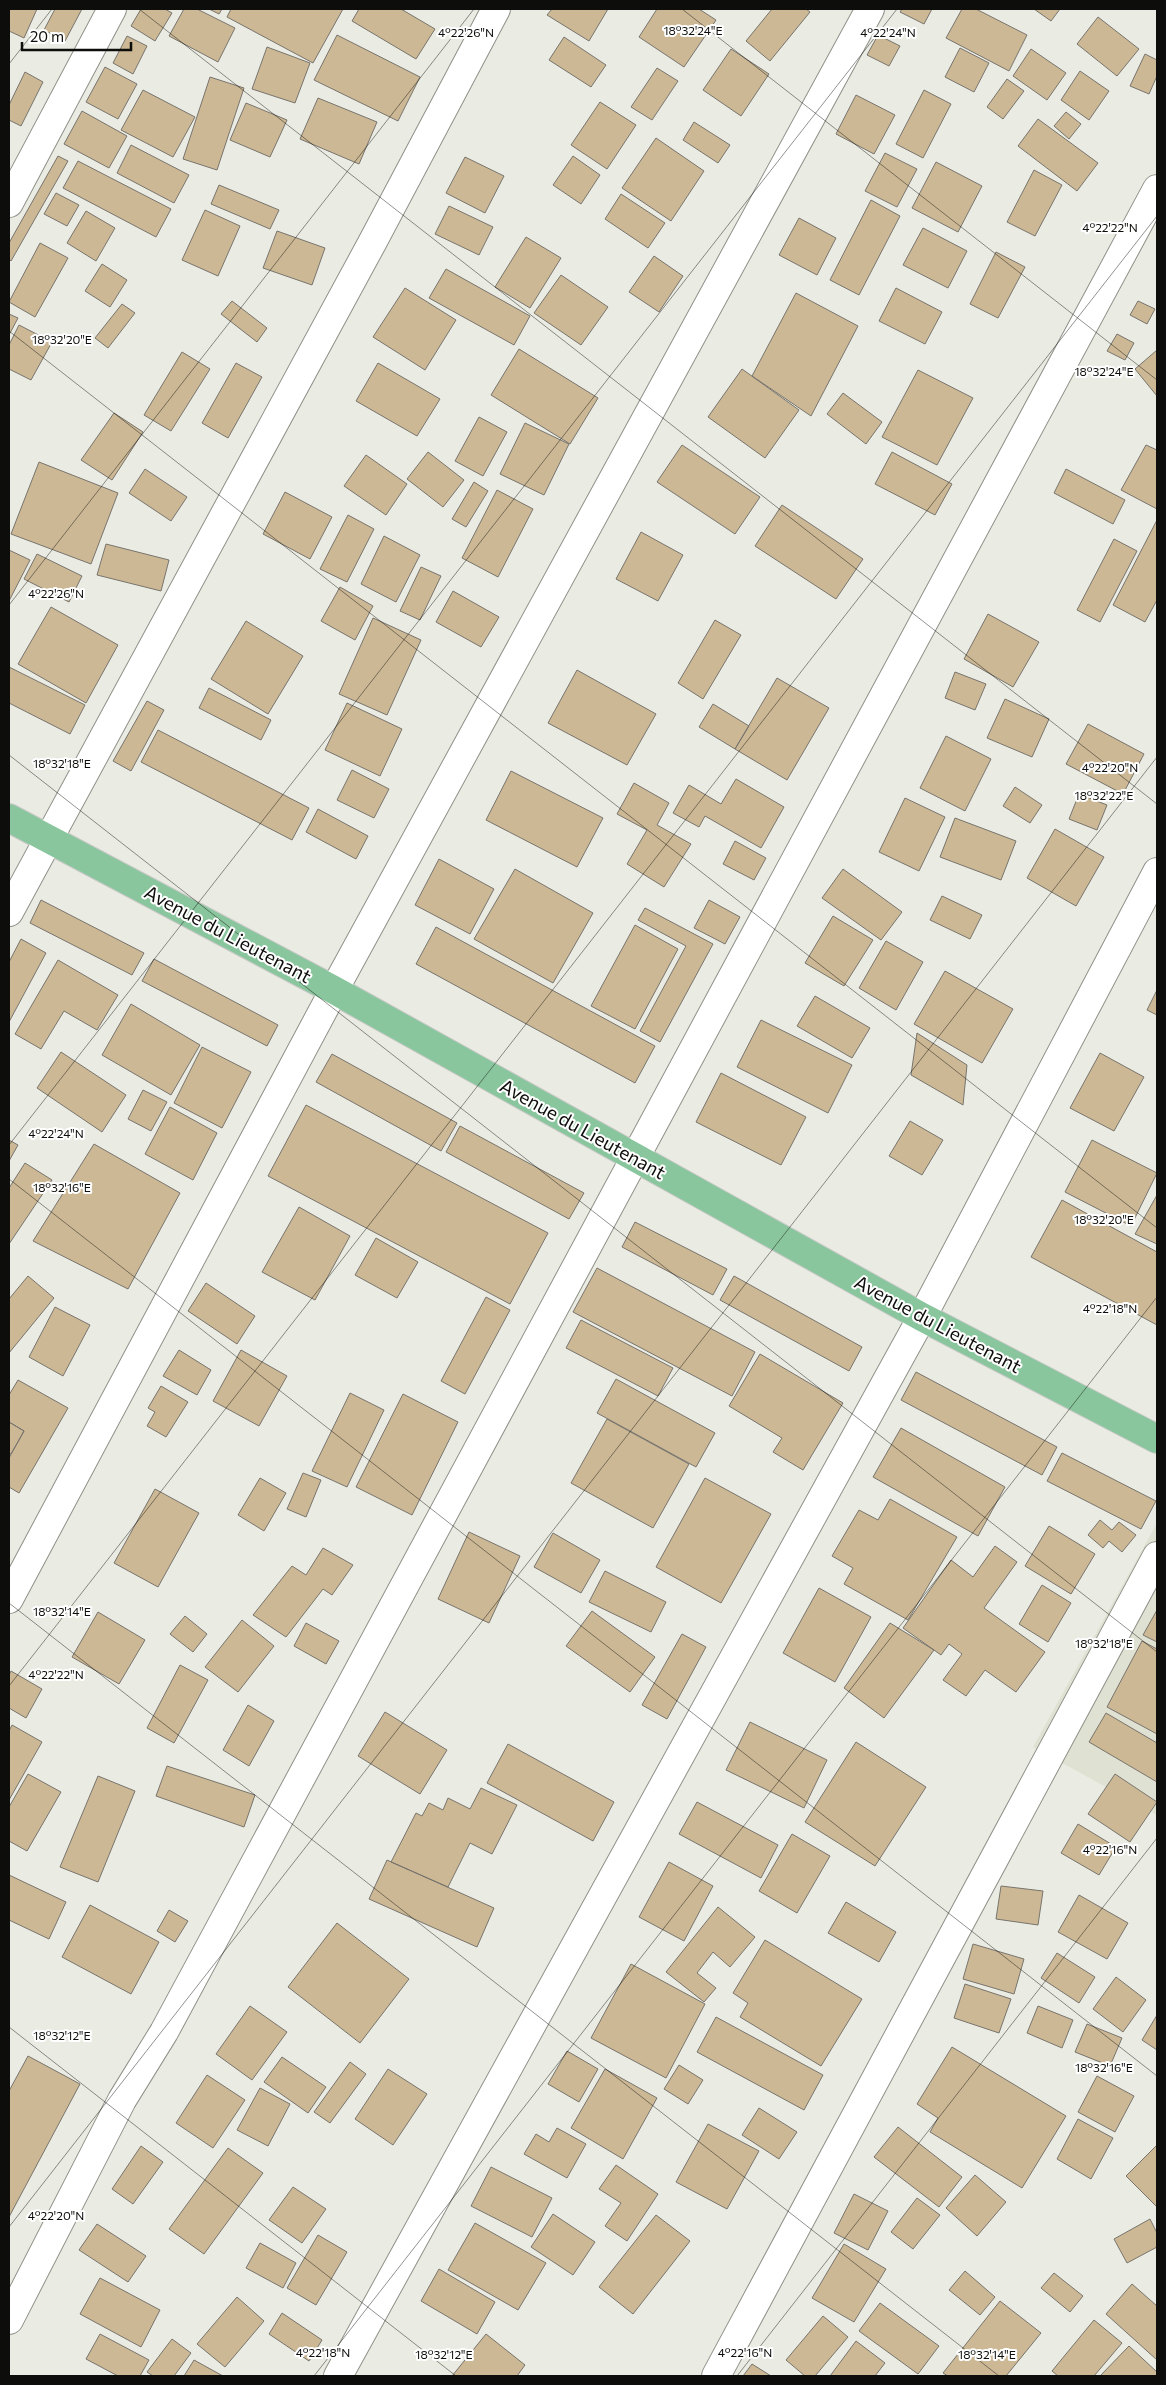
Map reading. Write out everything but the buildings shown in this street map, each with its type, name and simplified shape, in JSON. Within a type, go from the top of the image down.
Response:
[{"type":"main road","name":"Avenue du Lieutenant","points":[[9,818],[334,990],[922,1317],[1157,1439]]},
{"type":"street","points":[[9,203],[112,9]]},
{"type":"street","points":[[9,912],[372,243],[496,9]]},
{"type":"street","points":[[9,1599],[334,990],[870,9]]},
{"type":"street","points":[[9,2320],[122,2100],[164,2032],[1157,189]]},
{"type":"street","points":[[338,2376],[922,1317],[1157,872]]},
{"type":"street","points":[[716,2376],[1157,1556]]},
{"type":"shaded area","points":[[1157,1523],[1157,1815],[1033,1747]]}]
